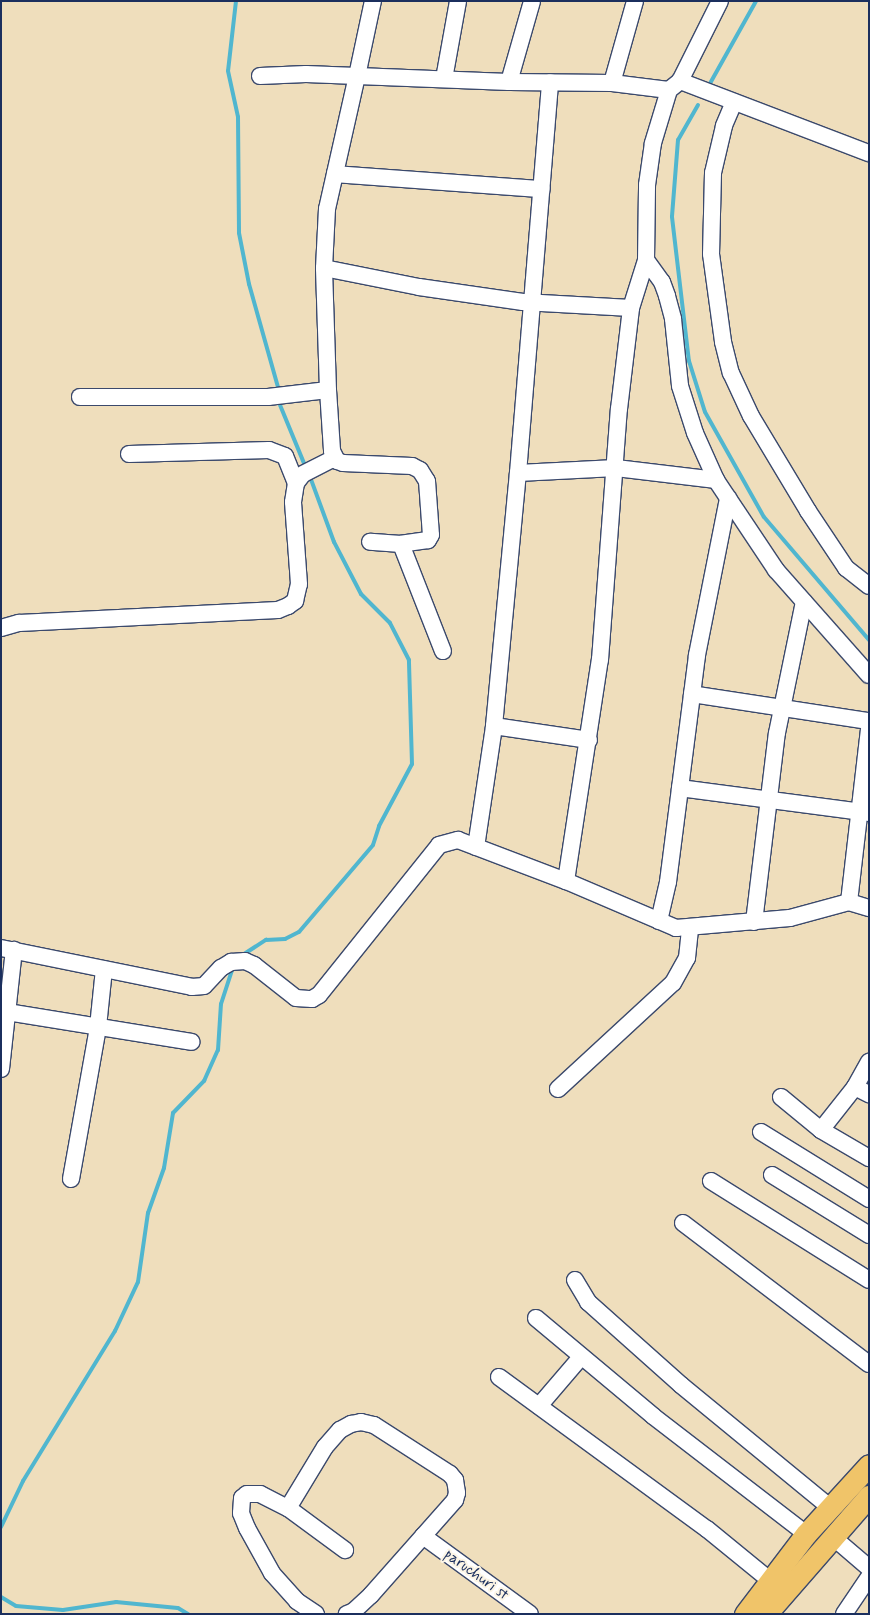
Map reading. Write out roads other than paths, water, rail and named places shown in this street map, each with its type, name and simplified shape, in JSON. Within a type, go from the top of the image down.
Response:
[{"type":"main road","points":[[745,1614],[772,1582],[806,1534],[832,1509],[869,1465]]},
{"type":"main road","points":[[766,1614],[869,1496]]},
{"type":"street","points":[[334,458],[328,390],[324,268],[327,209],[373,1]]},
{"type":"street","points":[[444,79],[458,1]]},
{"type":"street","points":[[509,82],[532,1]]},
{"type":"street","points":[[612,83],[635,1]]},
{"type":"street","points":[[566,882],[600,660],[619,409],[631,308],[646,260],[647,185],[653,142],[720,1]]},
{"type":"street","points":[[260,76],[306,74],[509,82],[681,86],[714,94],[869,154]]},
{"type":"street","points":[[476,847],[494,726],[518,473],[550,82]]},
{"type":"street","points":[[734,102],[724,126],[713,173],[711,254],[723,342],[731,373],[750,416],[808,511],[846,568],[869,586]]},
{"type":"street","points":[[335,174],[541,189]]},
{"type":"street","points":[[646,260],[662,282],[667,296],[673,319],[680,386],[695,434],[716,480],[776,570],[869,675]]},
{"type":"street","points":[[324,268],[419,287],[532,303],[631,308]]},
{"type":"street","points":[[80,397],[268,398],[328,390]]},
{"type":"street","points":[[129,454],[268,450],[285,456],[299,478]]},
{"type":"street","points":[[1,628],[19,623],[278,610],[288,606],[294,602],[299,584],[293,502],[299,478],[334,458]]},
{"type":"street","points":[[334,458],[343,463],[412,466],[424,474],[428,488],[430,538],[426,542],[401,544],[370,542]]},
{"type":"street","points":[[518,473],[616,468],[716,480]]},
{"type":"street","points":[[659,921],[668,882],[697,655],[728,498]]},
{"type":"street","points":[[401,544],[444,651]]},
{"type":"street","points":[[754,922],[777,733],[804,602]]},
{"type":"street","points":[[692,694],[869,721]]},
{"type":"street","points":[[494,726],[589,740]]},
{"type":"street","points":[[849,902],[864,812],[869,729]]},
{"type":"street","points":[[680,788],[864,812]]},
{"type":"street","points":[[1,1069],[7,949],[192,987],[204,986],[221,968],[238,962],[254,965],[296,998],[312,999],[319,995],[439,845],[458,840],[676,928],[790,918],[849,902],[869,908]]},
{"type":"street","points":[[558,1089],[672,983],[687,958],[690,927]]},
{"type":"street","points":[[71,1179],[98,1027],[104,969]]},
{"type":"street","points":[[4,1011],[192,1042]]},
{"type":"street","points":[[821,1130],[862,1090],[869,1062]]},
{"type":"street","points":[[781,1097],[821,1130],[869,1158]]},
{"type":"street","points":[[761,1132],[869,1199]]},
{"type":"street","points":[[772,1174],[869,1235]]},
{"type":"street","points":[[711,1181],[869,1280]]},
{"type":"street","points":[[683,1223],[869,1364]]},
{"type":"street","points":[[575,1280],[588,1302],[681,1384],[832,1509]]},
{"type":"street","points":[[536,1318],[581,1357],[806,1534]]},
{"type":"street","points":[[538,1406],[581,1357]]},
{"type":"street","points":[[498,1377],[707,1530],[772,1582]]},
{"type":"street","points":[[288,1508],[325,1447],[340,1430],[351,1424],[362,1422],[374,1425],[450,1474],[455,1480],[457,1493],[455,1500],[371,1595],[354,1611],[347,1614]]},
{"type":"street","points":[[316,1614],[297,1601],[272,1573],[247,1528],[240,1505],[242,1498],[254,1493],[288,1508],[345,1550]]},
{"type":"street","name":"paruchuri st","points":[[423,1536],[530,1614]]},
{"type":"street","points":[[834,1538],[869,1568]]},
{"type":"street","points":[[844,1614],[869,1577]]},
{"type":"waterway","points":[[236,1],[228,71],[238,117],[239,233],[249,284],[278,387]]},
{"type":"waterway","points":[[708,87],[756,1]]},
{"type":"waterway","points":[[698,105],[678,140],[672,217],[689,361],[705,412],[764,517],[869,640]]},
{"type":"waterway","points":[[280,405],[306,468]]},
{"type":"waterway","points":[[241,956],[266,940],[285,939],[299,932],[373,845],[379,826],[412,764],[409,660],[390,623],[361,594],[334,542],[309,474]]},
{"type":"waterway","points":[[1,1527],[23,1481],[115,1331],[138,1282],[148,1213],[164,1168],[173,1113],[204,1081],[218,1050],[221,1004],[233,968]]},
{"type":"waterway","points":[[1,1597],[16,1606],[63,1610],[116,1602],[178,1608],[188,1614]]}]
